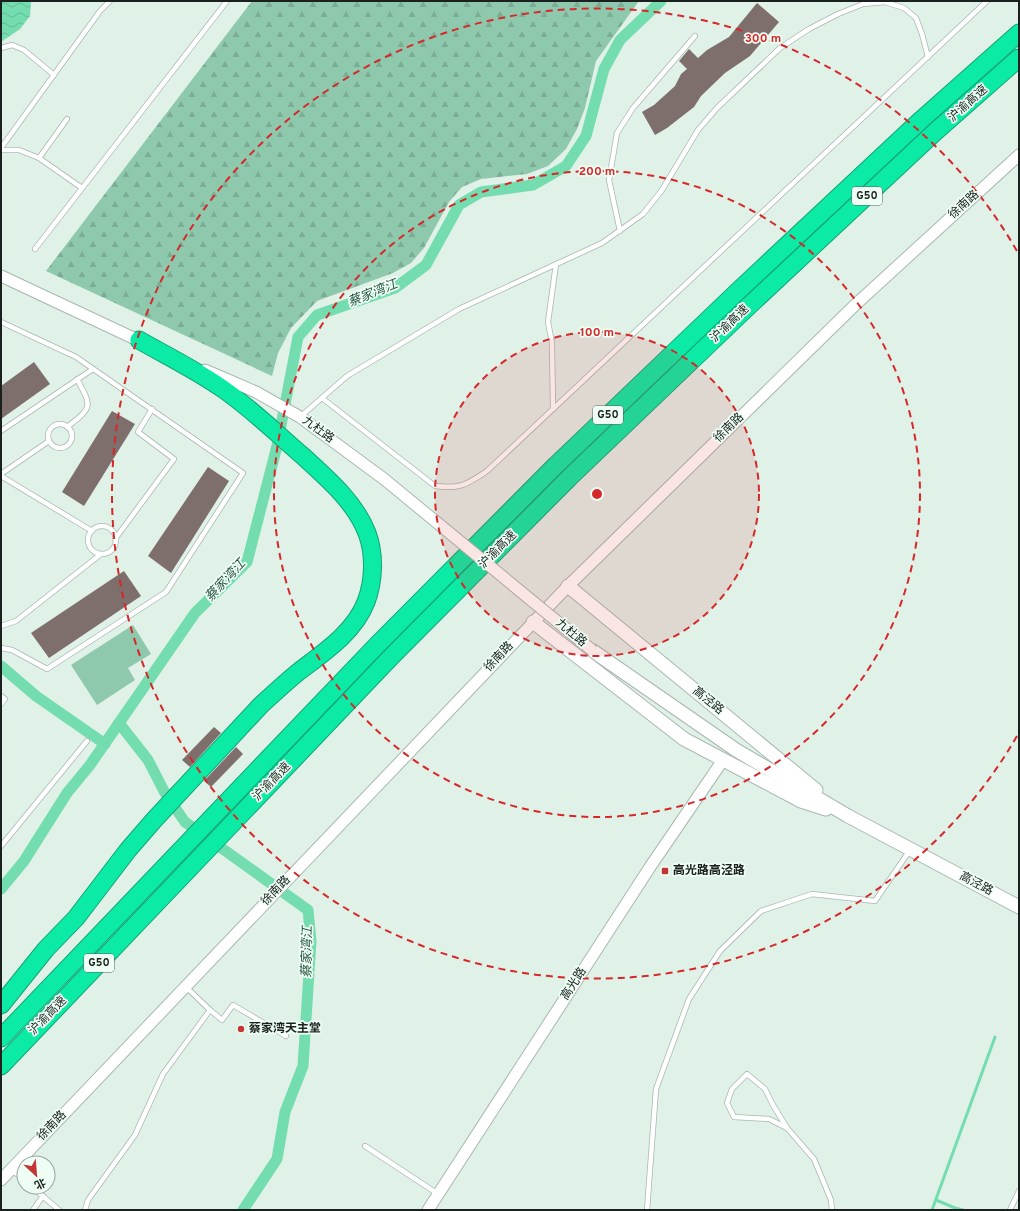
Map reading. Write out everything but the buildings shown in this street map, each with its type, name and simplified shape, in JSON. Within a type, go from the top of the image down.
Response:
[{"type":"highway","name":"沪渝高速","points":[[1,1038],[378,644],[556,465],[738,291],[905,135],[1019,33]]},
{"type":"highway","name":"沪渝高速","points":[[1,1066],[196,860],[424,623],[569,478],[717,336],[935,132],[1019,58]]},
{"type":"highway","points":[[717,336],[1019,62]]},
{"type":"highway","points":[[950,124],[1019,72]]},
{"type":"highway","points":[[1,1005],[46,949],[76,918],[128,850],[154,820],[261,705],[279,688],[345,634],[357,619],[366,602],[371,580],[372,557],[368,534],[358,513],[341,492],[265,422],[222,388],[197,372],[139,340]]},
{"type":"highway","points":[[1,1034],[180,851]]},
{"type":"main road","name":"高泾路","points":[[568,586],[848,816]]},
{"type":"main road","name":"高泾路","points":[[533,622],[684,739],[801,801],[848,816]]},
{"type":"main road","name":"高泾路","points":[[593,651],[736,750],[848,816],[1019,907]]},
{"type":"street","name":"徐南路","points":[[1,1180],[568,586],[855,305],[1019,155]]},
{"type":"street","name":"九杜路","points":[[1,276],[256,392],[300,417],[384,478],[593,651]]},
{"type":"street","name":"高光路","points":[[428,1210],[650,867],[723,760]]},
{"type":"lane","points":[[1,149],[100,12],[110,1]]},
{"type":"lane","points":[[35,249],[227,1]]},
{"type":"lane","points":[[322,398],[435,486],[451,488],[467,484],[487,471],[554,409],[987,1]]},
{"type":"lane","points":[[300,417],[347,376],[459,308],[602,243],[643,214],[662,190],[698,130],[717,108],[780,48],[809,29],[838,14],[863,4],[885,2],[904,8],[916,18],[928,57]]},
{"type":"lane","points":[[620,231],[609,180],[617,133],[633,108],[695,36]]},
{"type":"lane","points":[[1,48],[12,45],[24,50],[54,75]]},
{"type":"lane","points":[[39,158],[67,119]]},
{"type":"lane","points":[[1,149],[19,150],[39,158],[82,188]]},
{"type":"lane","points":[[554,409],[552,343],[548,322],[556,264]]},
{"type":"lane","points":[[1,322],[76,357],[243,473],[166,592],[47,669],[12,650],[1,648]]},
{"type":"lane","points":[[1,431],[93,368]]},
{"type":"lane","points":[[68,427],[84,414],[88,408],[87,399],[77,379]]},
{"type":"lane","points":[[1,626],[16,621],[101,554],[110,551],[113,548],[115,539],[174,459],[138,432],[152,409]]},
{"type":"lane","points":[[60,424],[68,427],[72,433],[69,445],[58,448],[51,444],[48,434],[53,427],[60,424]]},
{"type":"lane","points":[[49,441],[1,475],[92,531]]},
{"type":"lane","points":[[101,554],[96,553],[90,547],[88,539],[92,531],[100,527],[108,528],[112,531],[115,539]]},
{"type":"lane","points":[[1,696],[5,699],[1,704]]},
{"type":"lane","points":[[1,846],[87,741]]},
{"type":"lane","points":[[647,1210],[656,1090],[689,999],[720,951],[760,911],[812,894],[875,901],[911,849]]},
{"type":"lane","points":[[185,986],[222,1020],[234,1005],[286,1036]]},
{"type":"lane","points":[[85,1210],[88,1200],[135,1135],[163,1074],[210,1010]]},
{"type":"lane","points":[[787,1128],[769,1119],[734,1117],[727,1103],[732,1089],[747,1074],[765,1089],[772,1105],[787,1128],[814,1159],[831,1200],[832,1210]]},
{"type":"lane","points":[[365,1146],[438,1194]]},
{"type":"lane","points":[[11,1169],[16,1173]]},
{"type":"lane","points":[[1010,1210],[1019,1191]]},
{"type":"lane","points":[[33,1210],[43,1196],[59,1210]]},
{"type":"green space","points":[[252,1],[639,1],[596,61],[585,108],[577,129],[566,149],[548,166],[527,174],[481,179],[462,187],[449,202],[424,248],[411,263],[393,273],[317,301],[291,328],[278,353],[272,376],[46,271]]},
{"type":"green space","points":[[133,625],[151,654],[128,668],[135,680],[97,705],[71,665]]},
{"type":"water","points":[[1,1],[31,1],[30,16],[20,29],[1,42]]},
{"type":"waterway","name":"蔡家湾江","points":[[243,1210],[277,1159],[285,1112],[303,1066],[311,941],[308,910],[185,822],[165,793],[148,760],[119,723],[195,613],[247,562],[277,446],[298,337],[317,315],[395,288],[426,265],[459,205],[481,192],[533,185],[566,166],[586,136],[604,69],[620,40],[661,1]]},
{"type":"waterway","points":[[1,666],[36,696],[105,744]]},
{"type":"waterway","points":[[1,889],[24,861],[67,793],[90,765],[119,723]]},
{"type":"waterway","points":[[932,1210],[995,1037]]},
{"type":"waterway","points":[[936,1200],[963,1210]]},
{"type":"place","name":"高光路高泾路","points":[[665,871]]},
{"type":"place","name":"蔡家湾天主堂","points":[[241,1029]]}]
